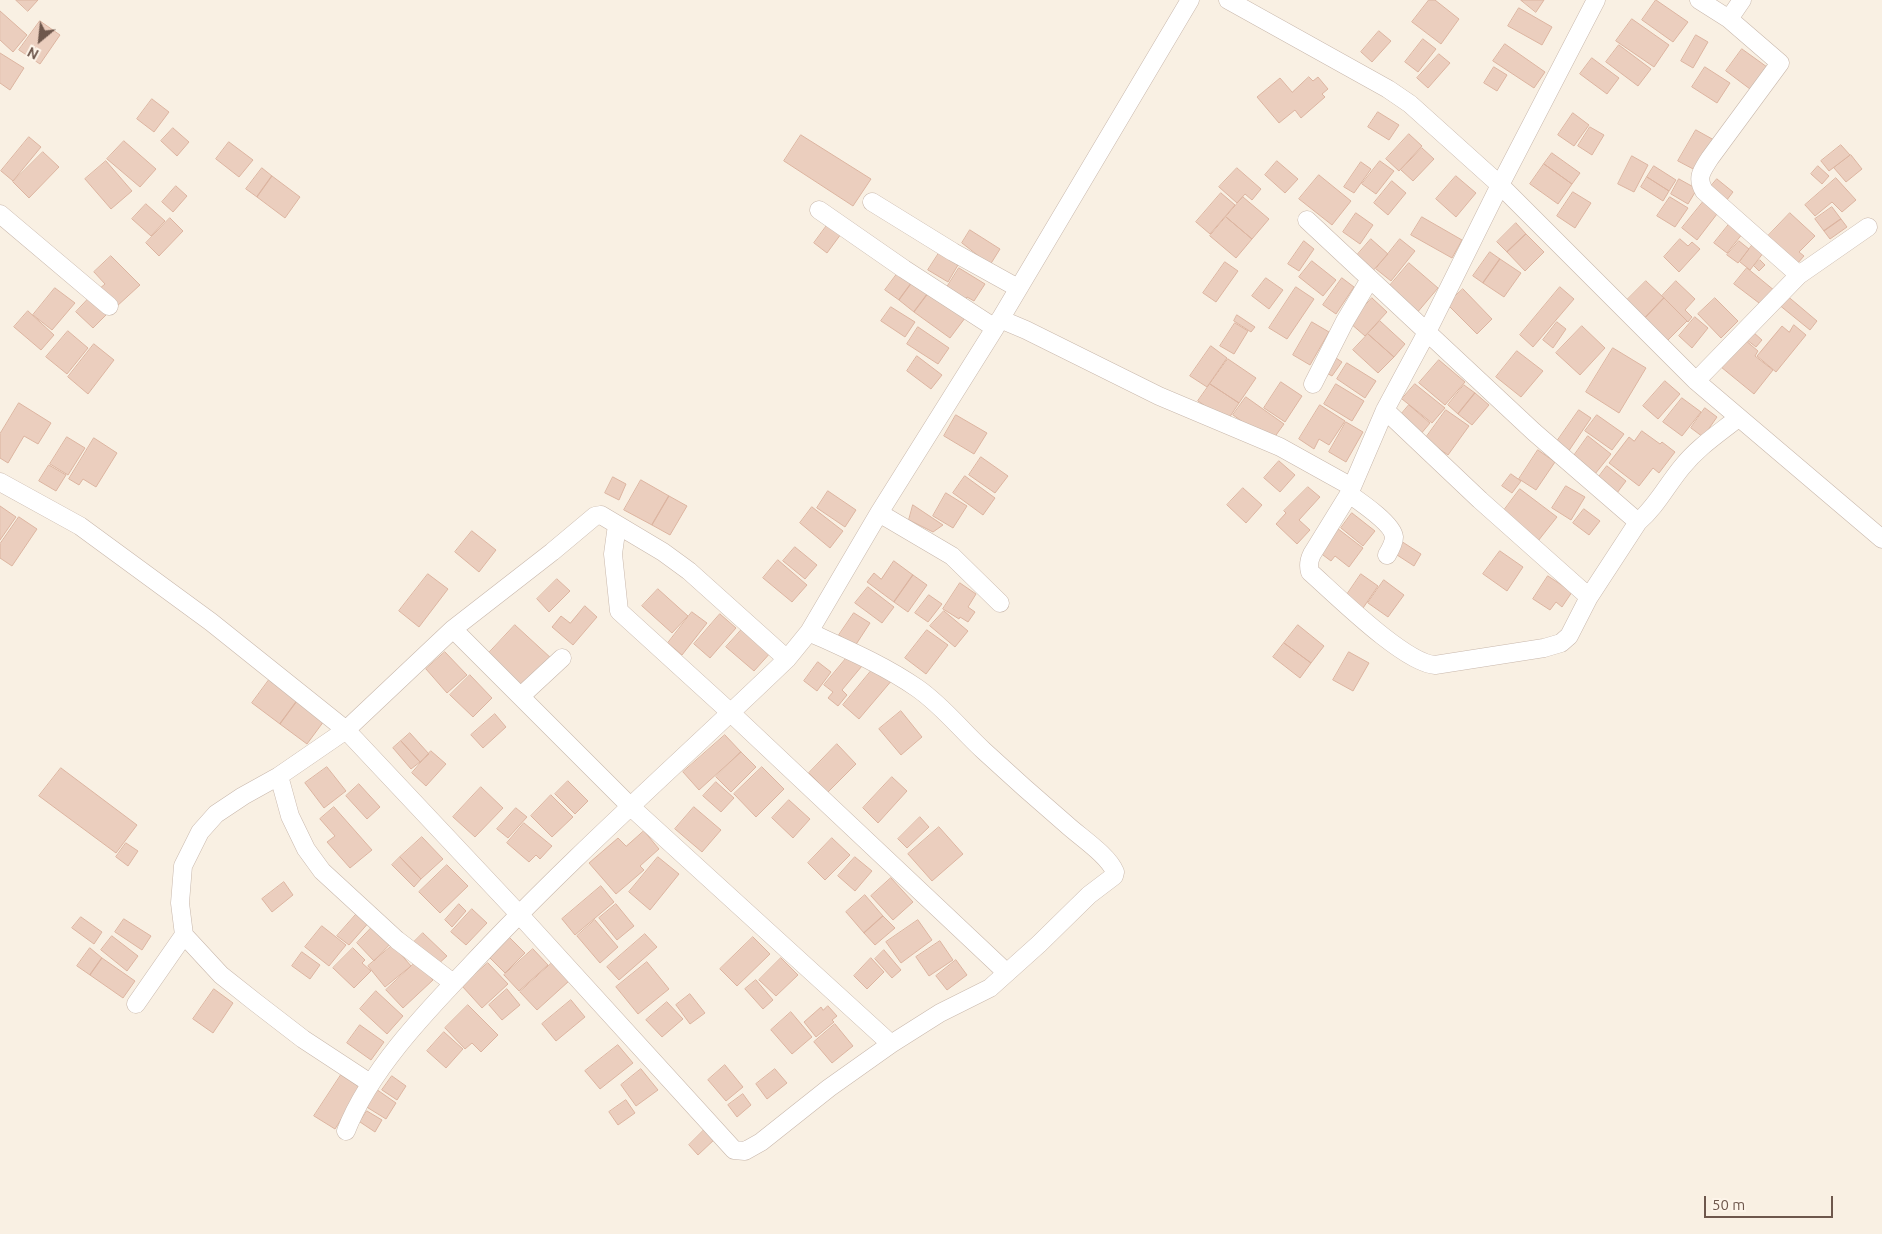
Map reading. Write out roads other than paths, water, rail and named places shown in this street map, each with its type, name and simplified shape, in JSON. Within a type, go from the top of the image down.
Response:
[{"type":"street","points":[[346,1131],[370,1083],[453,983],[518,913],[787,659],[809,632],[879,513],[997,324],[1190,0]]},
{"type":"street","points":[[1228,0],[1399,95],[1500,185],[1696,381],[1882,539]]},
{"type":"street","points":[[1596,0],[1500,185],[1427,332],[1385,410],[1350,490],[1312,554],[1308,562],[1310,572],[1392,644],[1423,662],[1435,665],[1559,644],[1569,636],[1589,598],[1638,522],[1647,514],[1682,467],[1702,445],[1738,418]]},
{"type":"street","points":[[1699,0],[1729,19],[1780,63],[1710,158],[1701,173],[1699,184],[1704,191],[1799,275]]},
{"type":"street","points":[[1729,19],[1742,0]]},
{"type":"street","points":[[872,202],[953,252],[1018,288]]},
{"type":"street","points":[[819,210],[904,269],[997,324],[1026,330],[1159,396],[1280,447],[1350,490],[1390,528],[1394,538],[1388,555]]},
{"type":"street","points":[[0,214],[109,306]]},
{"type":"street","points":[[1307,220],[1534,432],[1638,522]]},
{"type":"street","points":[[1696,381],[1799,275],[1868,227]]},
{"type":"street","points":[[1313,384],[1345,321],[1370,279]]},
{"type":"street","points":[[1385,410],[1480,500],[1589,598]]},
{"type":"street","points":[[0,482],[88,532],[211,622],[346,730],[518,913],[734,1150],[745,1151],[761,1142],[829,1088],[891,1044],[940,1014],[990,988],[1089,895],[1114,876],[1116,872],[1114,867],[982,749],[940,706],[917,688],[849,649],[809,632]]},
{"type":"street","points":[[879,513],[952,556],[1000,603]]},
{"type":"street","points":[[370,1083],[303,1039],[221,975],[184,935],[180,903],[183,866],[200,832],[216,814],[279,776],[346,730],[453,629],[595,516],[601,515],[662,552],[689,571],[787,659]]},
{"type":"street","points":[[617,525],[613,554],[619,611],[731,713],[1007,973]]},
{"type":"street","points":[[453,629],[631,807],[891,1044]]},
{"type":"street","points":[[521,696],[562,658]]},
{"type":"street","points":[[279,776],[290,816],[306,849],[322,871],[396,940],[453,983]]},
{"type":"street","points":[[136,1004],[184,935]]}]
